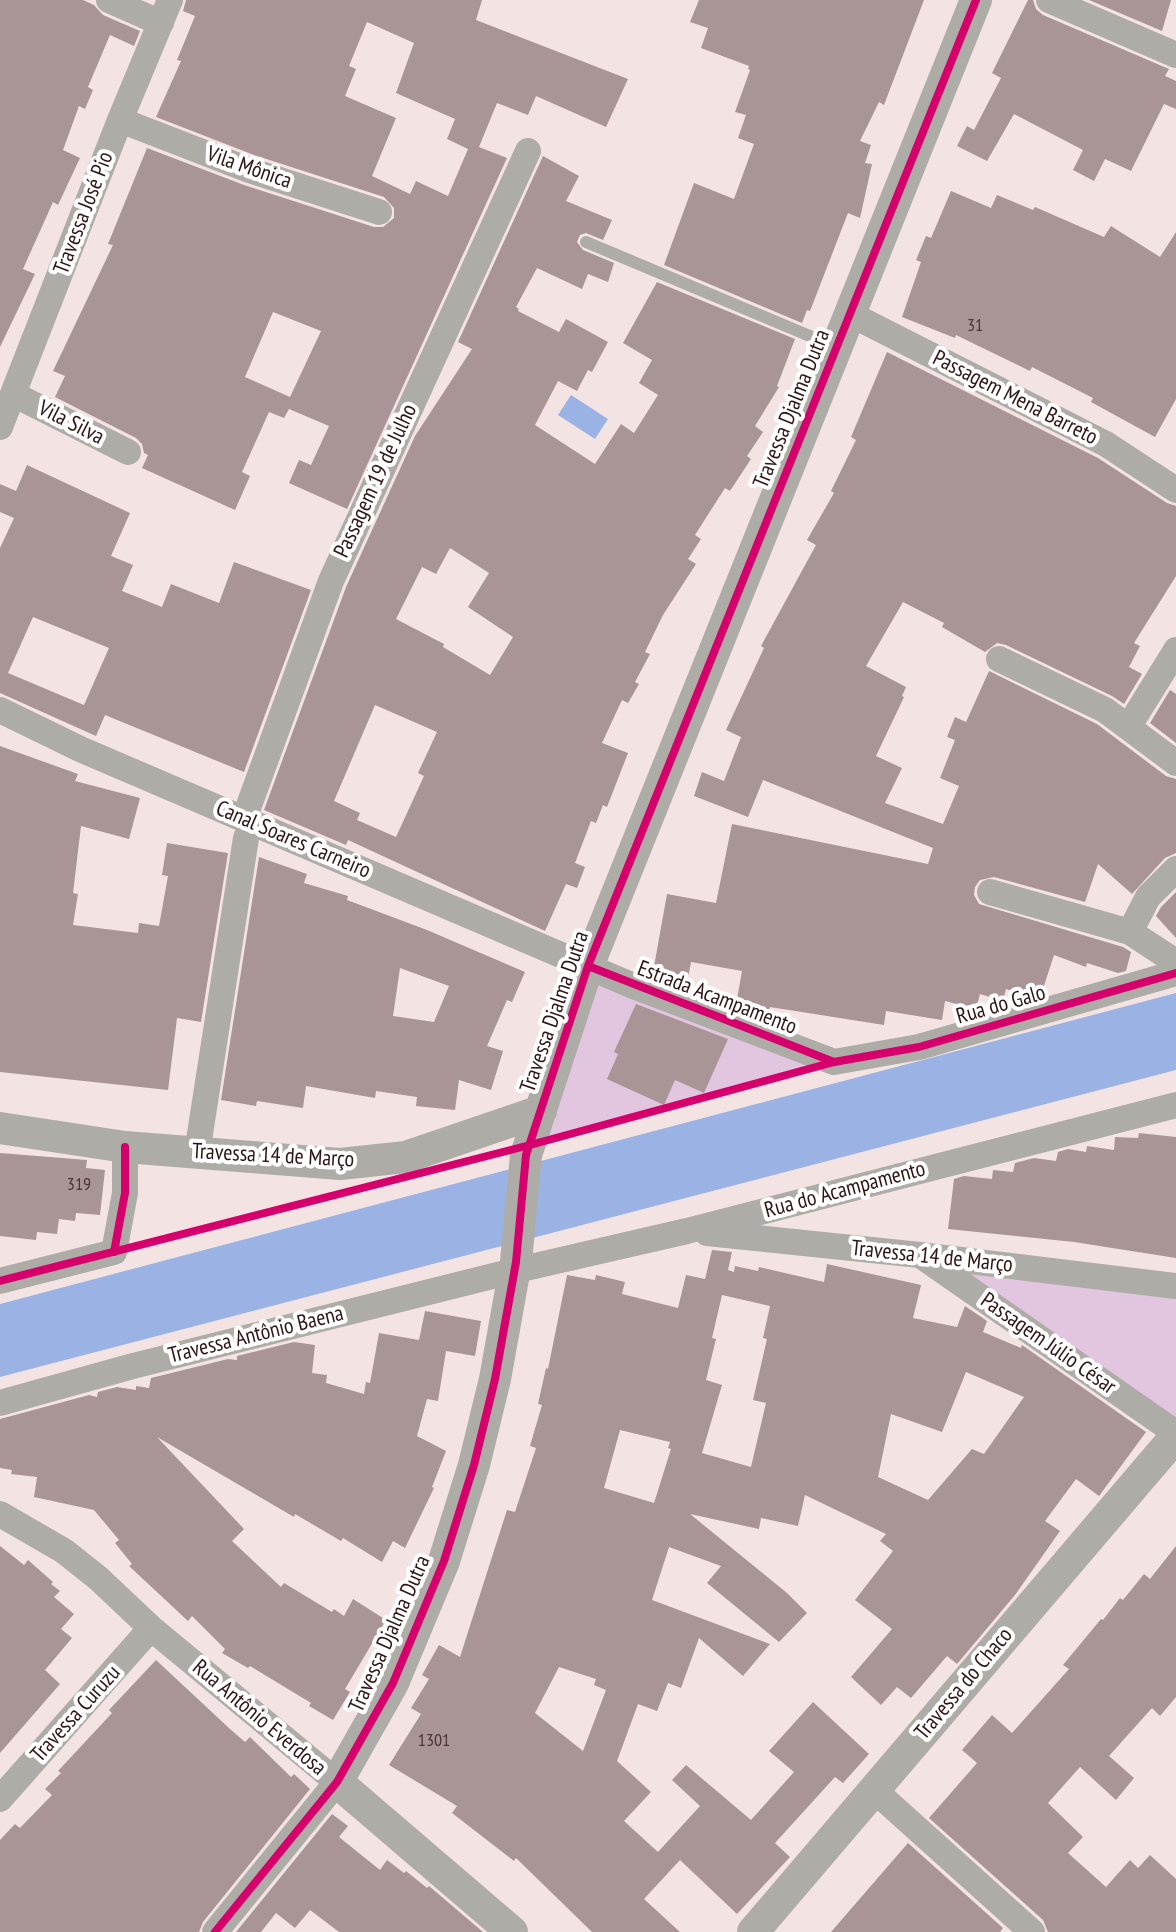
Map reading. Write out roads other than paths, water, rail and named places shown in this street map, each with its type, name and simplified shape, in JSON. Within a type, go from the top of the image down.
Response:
[{"type":"street","points":[[109,0],[166,12]]},
{"type":"street","name":"Travessa Djalma Dutra","points":[[215,1932],[337,1782],[393,1683],[444,1561],[474,1465],[492,1393],[514,1266],[526,1155],[585,974],[976,0]]},
{"type":"street","points":[[1049,0],[1176,55]]},
{"type":"street","name":"Travessa José Pio","points":[[0,427],[120,120],[166,12]]},
{"type":"street","name":"Vila Mônica","points":[[120,120],[249,170],[379,212]]},
{"type":"street","name":"Passagem 19 de Julho","points":[[197,1153],[245,829],[331,581],[528,151]]},
{"type":"street","name":"Passagem Mena Barreto","points":[[850,314],[1106,444],[1176,490]]},
{"type":"street","name":"Vila Silva","points":[[13,394],[128,452]]},
{"type":"street","points":[[1129,726],[1176,650]]},
{"type":"street","points":[[999,659],[1105,710],[1176,763]]},
{"type":"street","name":"Canal Soares Carneiro","points":[[0,710],[245,829]]},
{"type":"street","name":"Canal Soares Carneiro","points":[[0,728],[585,974]]},
{"type":"street","points":[[1130,932],[1148,897],[1176,869]]},
{"type":"street","points":[[990,892],[1130,932],[1176,962]]},
{"type":"street","name":"Rua do Galo","points":[[834,1062],[919,1047],[1176,973]]},
{"type":"street","name":"Estrada Acampamento","points":[[585,974],[834,1062]]},
{"type":"street","name":"Rua do Acampamento","points":[[514,1266],[687,1231],[1176,1105]]},
{"type":"street","name":"Travessa 14 de Março","points":[[0,1128],[125,1147],[340,1164],[406,1157],[541,1111]]},
{"type":"street","points":[[0,1281],[114,1252],[125,1193],[125,1147]]},
{"type":"street","name":"Travessa 14 de Março","points":[[687,1231],[1176,1286]]},
{"type":"street","name":"Passagem Júlio César","points":[[920,1255],[1176,1434]]},
{"type":"street","name":"Travessa Antônio Baena","points":[[0,1403],[514,1266]]},
{"type":"street","name":"Travessa do Chaco","points":[[753,1932],[1176,1434]]},
{"type":"street","name":"Rua Antônio Everdosa","points":[[0,1514],[64,1551],[98,1578],[151,1628],[512,1932]]},
{"type":"street","name":"Travessa Curuzu","points":[[0,1799],[151,1628]]},
{"type":"street","points":[[874,1790],[1032,1932]]},
{"type":"lane","points":[[586,242],[836,347]]},
{"type":"water","points":[[571,395],[608,419],[595,439],[558,415]]},
{"type":"water","points":[[1176,993],[1176,1070],[0,1377],[0,1304]]}]
